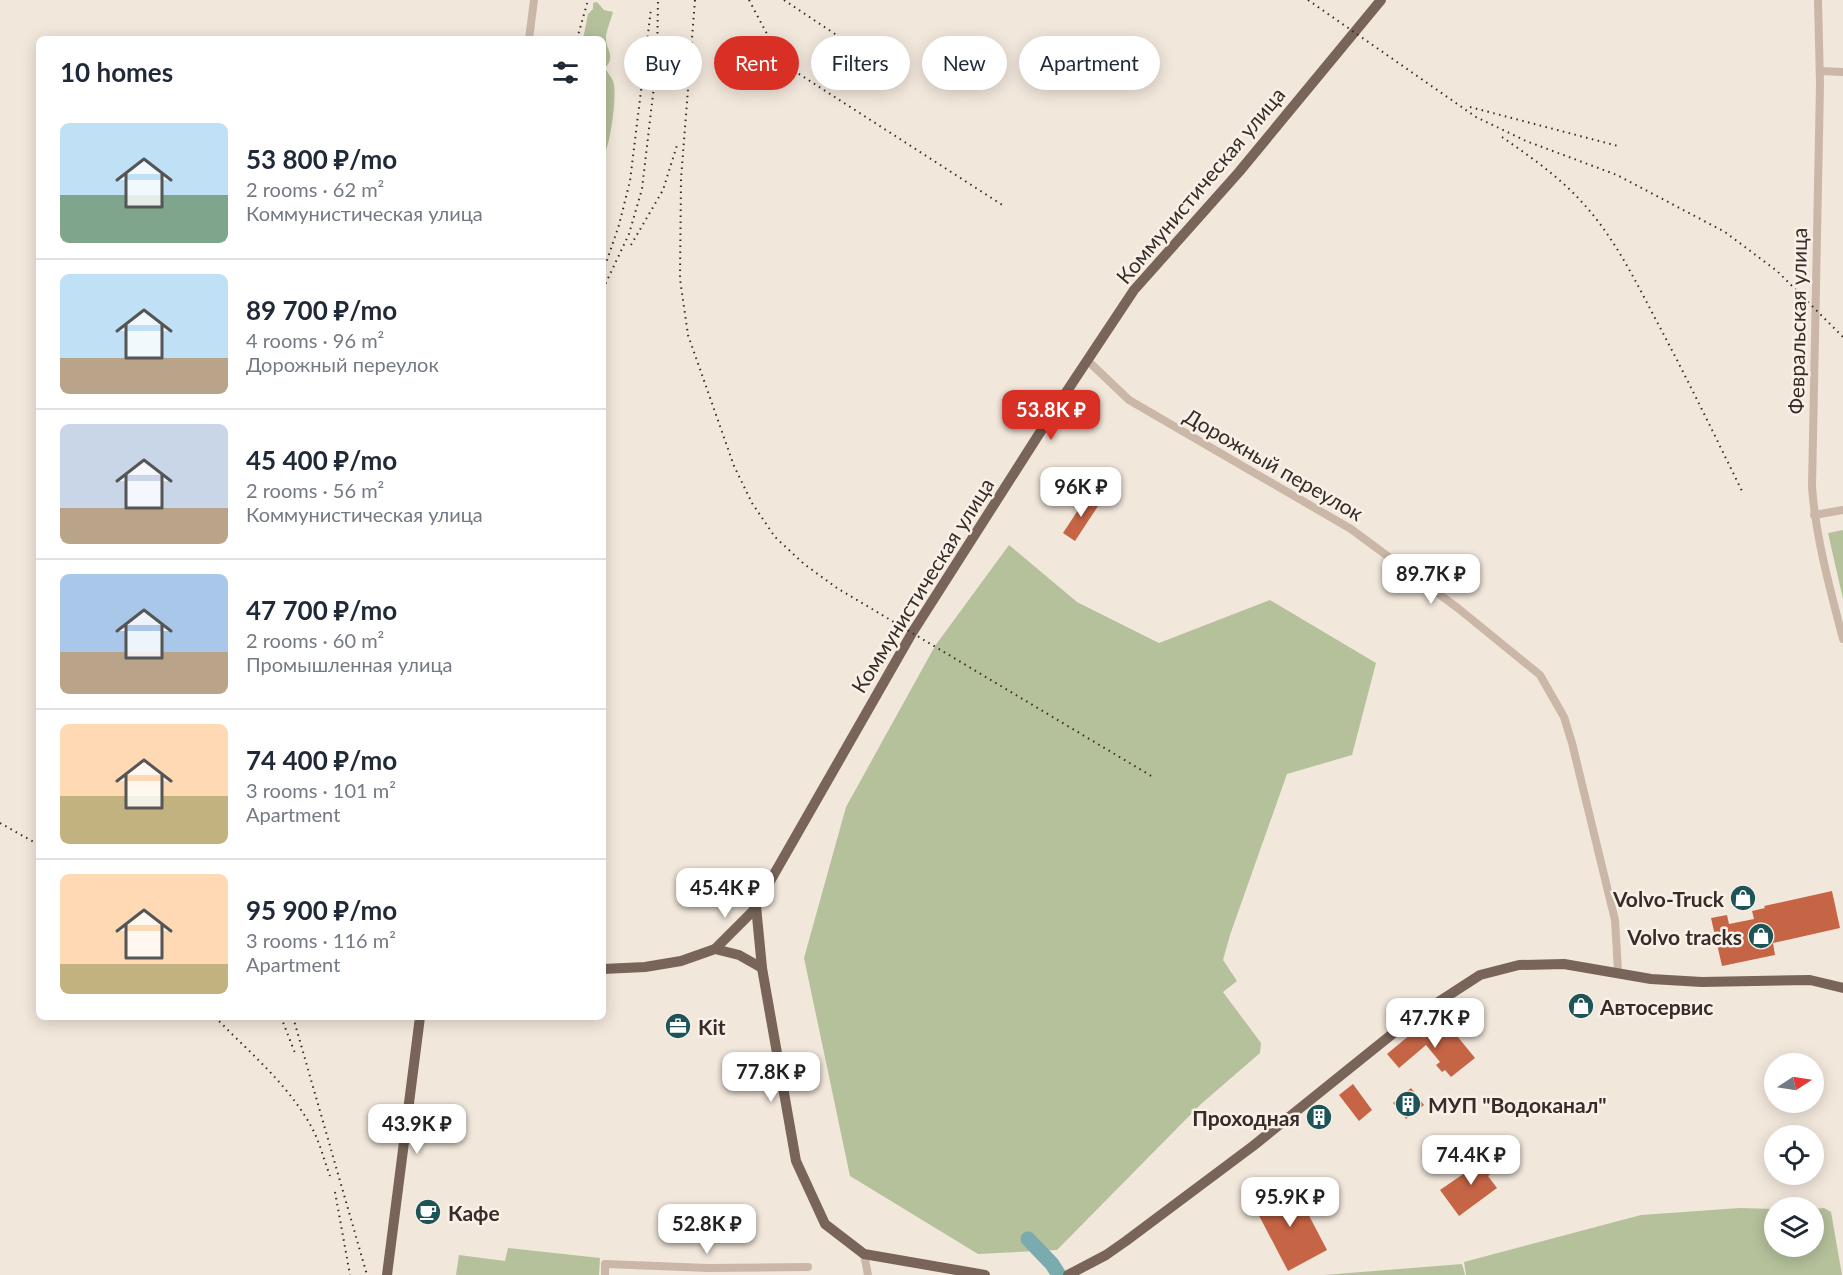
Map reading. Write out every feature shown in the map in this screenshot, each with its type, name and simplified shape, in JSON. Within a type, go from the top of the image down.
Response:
[{"type":"main road","name":"Коммунистическая улица","points":[[715,949],[756,906],[912,633],[1087,360],[1146,275],[1239,172],[1381,0]]},
{"type":"main road","points":[[756,906],[762,968],[796,1161],[825,1224],[864,1254],[985,1275]]},
{"type":"main road","points":[[748,927],[757,932],[758,946],[752,954],[739,955],[730,943],[735,930],[748,927]]},
{"type":"main road","points":[[606,969],[645,967],[681,960],[715,949],[739,955],[762,968]]},
{"type":"main road","points":[[1069,1275],[1126,1241],[1253,1146],[1406,1023],[1480,975],[1519,965],[1563,964],[1618,971],[1651,979],[1702,982],[1787,978],[1810,980],[1843,988]]},
{"type":"main road","points":[[387,1275],[420,1020]]},
{"type":"main road","points":[[419,1032],[425,1020]]},
{"type":"street","points":[[529,36],[534,0]]},
{"type":"street","name":"Февральская улица","points":[[1818,0],[1820,71],[1812,475],[1814,515],[1843,639]]},
{"type":"street","points":[[1820,71],[1843,72]]},
{"type":"street","name":"Дорожный переулок","points":[[1087,360],[1129,400],[1351,529],[1459,609],[1540,675],[1564,717],[1572,743],[1615,920],[1618,971]]},
{"type":"street","points":[[1814,515],[1843,510]]},
{"type":"street","points":[[864,1254],[868,1275]]},
{"type":"street","points":[[605,1275],[605,1264],[707,1271],[808,1267]]},
{"type":"green space","points":[[597,2],[604,10],[613,12],[606,36],[584,36],[593,3]]},
{"type":"green space","points":[[606,41],[610,56],[606,67]]},
{"type":"green space","points":[[606,70],[614,87],[614,108],[606,152]]},
{"type":"green space","points":[[1843,530],[1843,599],[1828,533]]},
{"type":"green space","points":[[1009,545],[1077,602],[1159,643],[1270,600],[1376,663],[1352,755],[1287,774],[1230,935],[1223,960],[1237,981],[1223,992],[1261,1043],[1260,1053],[1201,1104],[1057,1250],[978,1254],[850,1176],[804,958],[846,807],[935,646]]},
{"type":"green space","points":[[1740,1208],[1764,1209],[1764,1257],[1824,1257],[1824,1208],[1831,1212],[1842,1275],[1466,1275],[1464,1262],[1641,1215]]},
{"type":"green space","points":[[508,1248],[600,1258],[599,1275],[456,1275],[459,1255],[505,1261]]},
{"type":"green space","points":[[1462,1264],[1465,1275],[1324,1275]]},
{"type":"building","points":[[1088,495],[1100,503],[1075,541],[1063,533]]},
{"type":"building","name":"Volvo tracks","points":[[1832,891],[1840,928],[1773,943],[1775,955],[1722,966],[1711,918],[1727,915],[1729,924],[1754,919],[1752,911],[1765,908],[1764,906]]},
{"type":"building","points":[[1436,1020],[1439,1024],[1444,1020],[1475,1058],[1451,1077],[1436,1065],[1440,1062],[1426,1045],[1399,1068],[1387,1054],[1417,1029],[1424,1038],[1433,1030],[1429,1025]]},
{"type":"building","points":[[1353,1084],[1372,1110],[1359,1121],[1339,1095]]},
{"type":"building","name":"МУП \"Водоканал\"","points":[[1411,1088],[1424,1105],[1406,1119],[1393,1103]]},
{"type":"building","points":[[1491,1155],[1500,1167],[1488,1176],[1497,1188],[1459,1216],[1440,1190]]},
{"type":"building","points":[[1293,1185],[1327,1250],[1288,1271],[1254,1206]]},
{"type":"waterway","points":[[1028,1239],[1052,1264],[1059,1275]]},
{"type":"railway","points":[[578,36],[588,0]]},
{"type":"railway","points":[[606,283],[629,234],[642,189],[657,60],[658,0]]},
{"type":"railway","points":[[695,0],[681,179],[680,279],[688,335],[734,466],[752,503],[775,537],[804,564],[837,588],[1153,777]]},
{"type":"railway","points":[[749,0],[775,49],[793,70],[1004,206]]},
{"type":"railway","points":[[784,0],[838,36]]},
{"type":"railway","points":[[1308,0],[1476,117],[1526,141],[1617,175],[1725,232],[1777,271],[1843,337]]},
{"type":"railway","points":[[606,263],[630,181],[651,9]]},
{"type":"railway","points":[[1470,107],[1618,146]]},
{"type":"railway","points":[[1502,137],[1562,182],[1592,213],[1613,242],[1667,341],[1742,491]]},
{"type":"railway","points":[[631,245],[663,190],[678,142]]},
{"type":"railway","points":[[0,823],[36,843]]},
{"type":"railway","points":[[218,1020],[268,1070],[303,1112],[315,1134],[330,1176]]},
{"type":"railway","points":[[282,1020],[295,1053]]},
{"type":"railway","points":[[294,1020],[367,1275]]},
{"type":"railway","points":[[335,1192],[350,1275]]},
{"type":"place","name":"Volvo-Truck","points":[[1743,898]]},
{"type":"place","name":"Volvo tracks","points":[[1761,936]]},
{"type":"place","name":"Автосервис","points":[[1581,1006]]},
{"type":"place","name":"Kit","points":[[678,1026]]},
{"type":"place","name":"МУП \"Водоканал\"","points":[[1408,1104]]},
{"type":"place","name":"Проходная","points":[[1319,1117]]},
{"type":"place","name":"Кафе","points":[[428,1212]]}]
